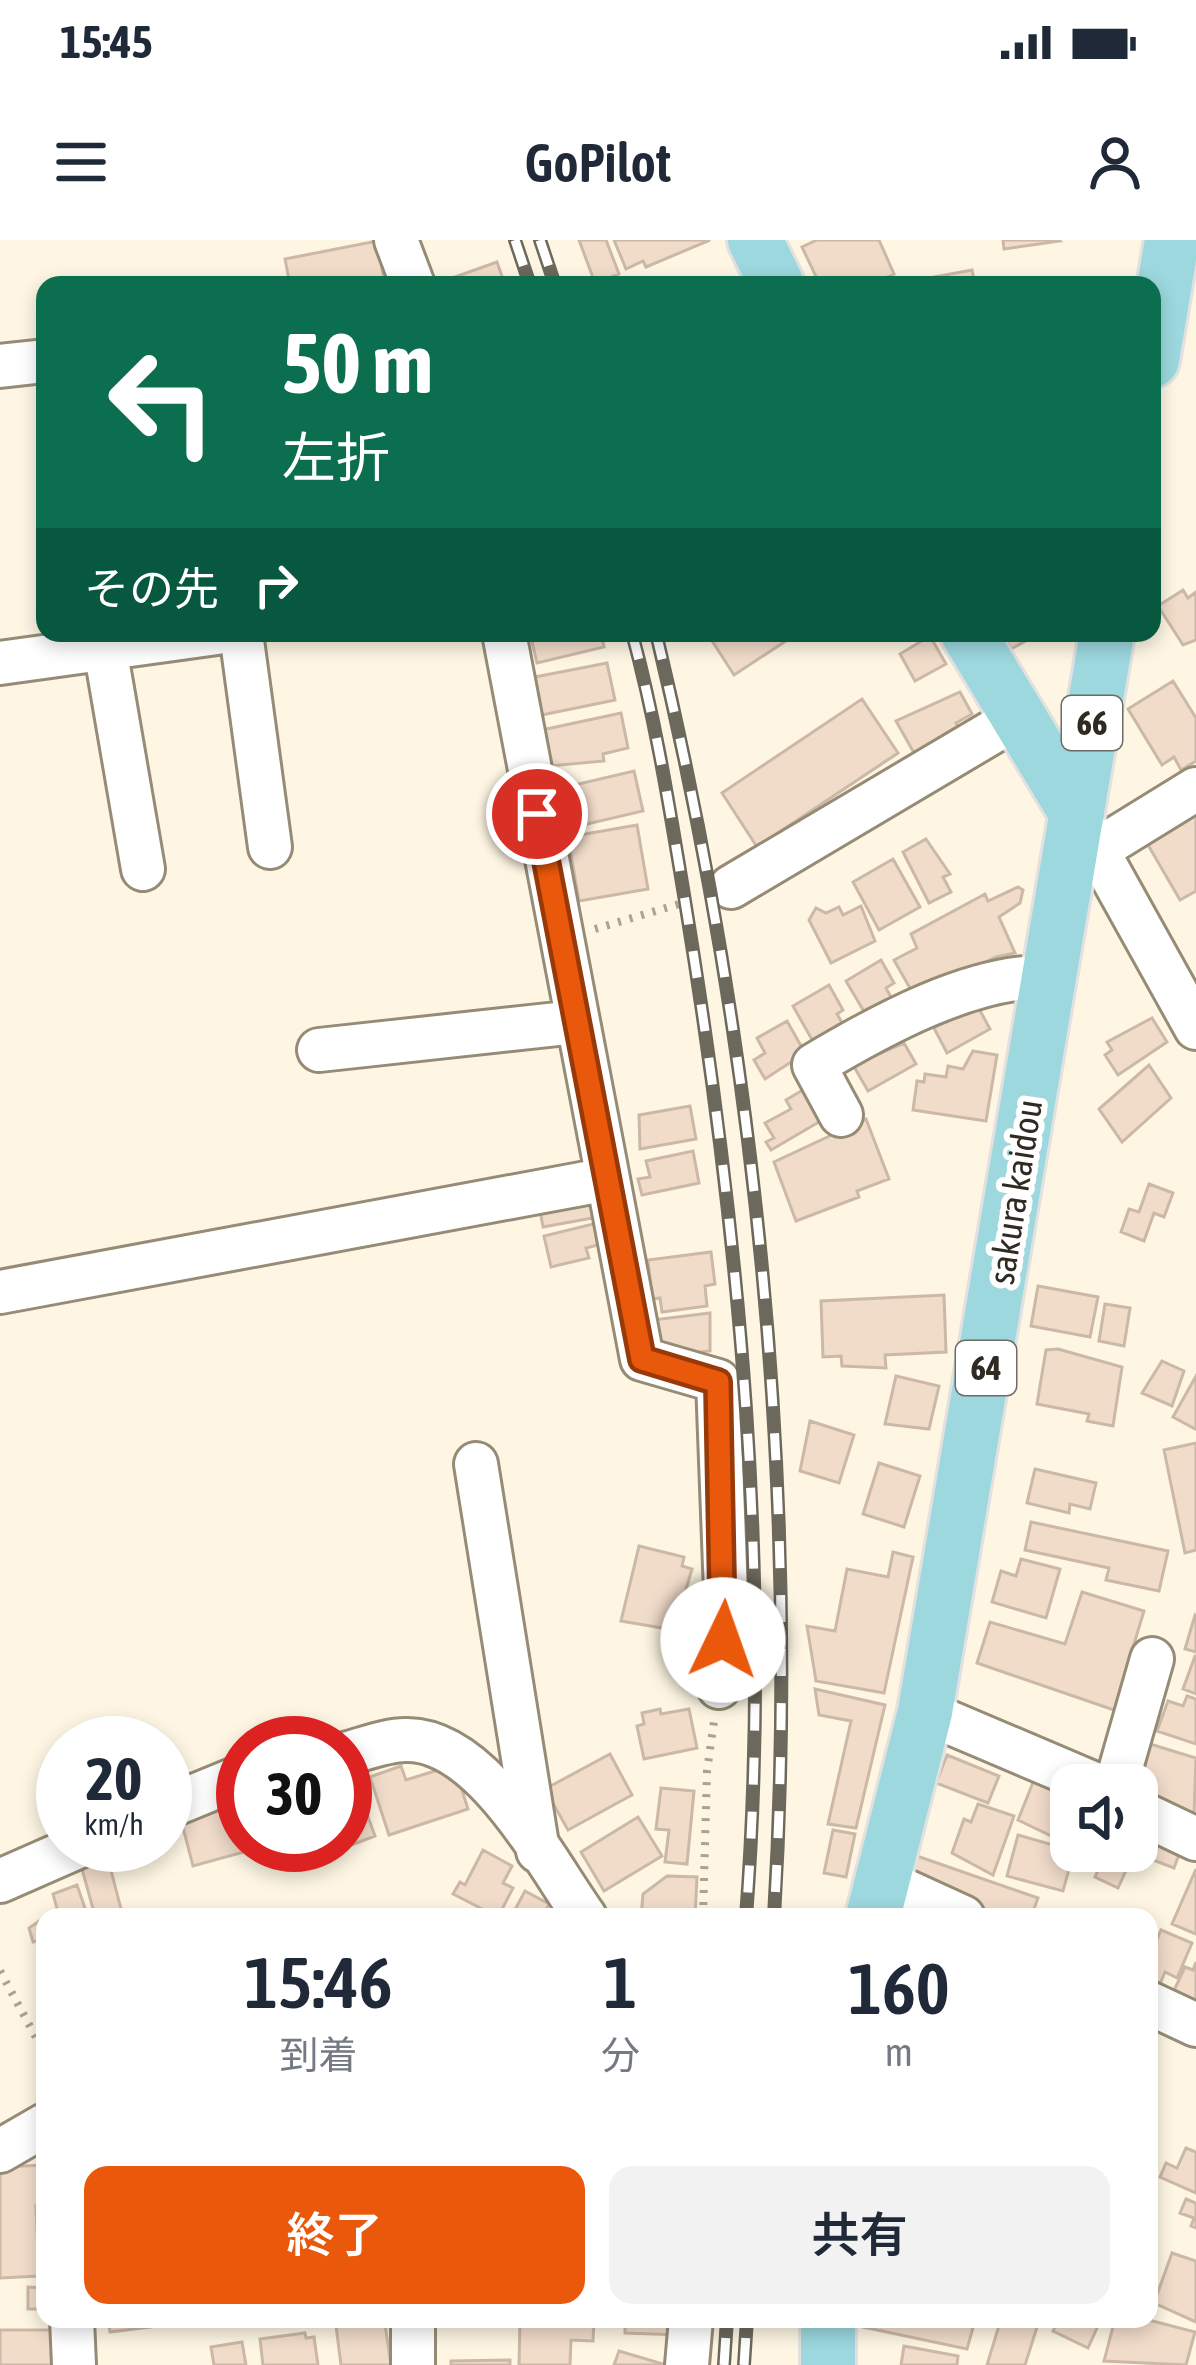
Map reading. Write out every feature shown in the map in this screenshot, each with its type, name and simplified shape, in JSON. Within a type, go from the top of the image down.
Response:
[{"type":"main road","points":[[755,240],[773,276]]},
{"type":"main road","points":[[1161,306],[1172,240]]},
{"type":"main road","points":[[973,642],[1088,834]]},
{"type":"main road","name":"66","points":[[1088,834],[1106,642]]},
{"type":"main road","name":"sakura kaidou","points":[[877,1898],[926,1712],[1050,977],[1088,834]]},
{"type":"main road","points":[[828,2328],[828,2365]]},
{"type":"street","points":[[396,240],[410,276]]},
{"type":"street","points":[[0,366],[36,362]]},
{"type":"street","points":[[0,663],[150,642]]},
{"type":"street","points":[[242,642],[270,847]]},
{"type":"street","points":[[506,642],[642,1359],[718,1382],[726,1593],[719,1688]]},
{"type":"street","points":[[105,648],[143,869]]},
{"type":"street","points":[[731,887],[1016,718]]},
{"type":"street","points":[[1088,834],[1110,842],[1196,789]]},
{"type":"street","points":[[1088,834],[1196,1028]]},
{"type":"street","points":[[841,1115],[814,1065],[884,1024],[1007,976],[1050,977]]},
{"type":"street","points":[[319,1050],[576,1022]]},
{"type":"street","points":[[0,1292],[608,1179]]},
{"type":"street","points":[[476,1464],[538,1851]]},
{"type":"street","points":[[1122,1764],[1152,1659]]},
{"type":"street","points":[[926,1712],[1050,1765]]},
{"type":"street","points":[[372,1748],[408,1739],[455,1751],[491,1785],[579,1908]]},
{"type":"street","points":[[1158,1821],[1196,1839]]},
{"type":"street","points":[[0,1881],[36,1865]]},
{"type":"street","points":[[877,1898],[922,1908]]},
{"type":"street","points":[[1158,2007],[1196,2025]]},
{"type":"street","points":[[0,2151],[36,2130]]},
{"type":"street","points":[[72,2328],[74,2365]]},
{"type":"street","points":[[413,2328],[413,2365]]},
{"type":"street","points":[[687,2365],[690,2328]]},
{"type":"path","points":[[560,939],[731,887]]},
{"type":"path","points":[[703,1908],[707,1771],[719,1688]]},
{"type":"path","points":[[0,1971],[36,2037]]},
{"type":"building","points":[[579,240],[606,240],[619,274],[592,276]]},
{"type":"building","points":[[614,240],[710,240],[646,267],[643,261],[626,269]]},
{"type":"building","points":[[817,240],[879,240],[894,274],[816,276],[802,247]]},
{"type":"building","points":[[1003,240],[1059,240],[1060,241],[1004,249]]},
{"type":"building","points":[[377,241],[383,276],[288,276],[285,259]]},
{"type":"building","points":[[497,262],[502,276],[458,276]]},
{"type":"building","points":[[972,270],[973,276],[940,276]]},
{"type":"building","points":[[1183,590],[1188,598],[1196,592],[1196,640],[1183,645],[1161,604]]},
{"type":"building","points":[[532,642],[603,642],[604,647],[537,663]]},
{"type":"building","points":[[713,642],[784,642],[734,675]]},
{"type":"building","points":[[920,642],[933,642],[946,664],[915,681],[900,654]]},
{"type":"building","points":[[607,663],[615,700],[542,715],[535,677]]},
{"type":"building","points":[[1173,681],[1196,718],[1196,761],[1181,770],[1174,757],[1162,765],[1128,709]]},
{"type":"building","points":[[960,692],[972,714],[956,723],[959,728],[914,753],[896,721]]},
{"type":"building","points":[[862,699],[898,753],[757,847],[722,793]]},
{"type":"building","points":[[621,713],[628,748],[603,754],[604,761],[550,766],[542,730]]},
{"type":"building","points":[[634,771],[643,811],[566,829],[557,789]]},
{"type":"building","points":[[1196,808],[1196,891],[1180,900],[1144,838]]},
{"type":"building","points":[[637,825],[648,889],[579,901],[568,837]]},
{"type":"building","points":[[926,839],[950,874],[943,877],[951,892],[929,903],[903,852]]},
{"type":"building","points":[[893,859],[920,907],[879,930],[853,882]]},
{"type":"building","points":[[1018,887],[1023,890],[1020,903],[999,917],[1015,953],[996,957],[915,997],[894,960],[917,948],[911,934],[985,894],[988,901]]},
{"type":"building","points":[[861,906],[875,941],[831,963],[809,920],[816,908],[826,913],[839,907],[843,915]]},
{"type":"building","points":[[881,960],[894,983],[886,988],[892,999],[866,1015],[846,981]]},
{"type":"building","points":[[829,985],[843,1010],[837,1014],[845,1028],[815,1045],[793,1006]]},
{"type":"building","points":[[977,1005],[990,1029],[947,1053],[934,1028]]},
{"type":"building","points":[[1152,1018],[1167,1042],[1118,1075],[1105,1055],[1112,1050],[1107,1042]]},
{"type":"building","points":[[787,1021],[805,1053],[765,1079],[754,1060],[765,1053],[757,1038]]},
{"type":"building","points":[[904,1043],[916,1064],[868,1091],[853,1065]]},
{"type":"building","points":[[973,1051],[997,1055],[986,1121],[913,1110],[917,1081],[924,1082],[925,1074],[946,1077],[948,1066],[963,1069]]},
{"type":"building","points":[[1149,1065],[1171,1098],[1122,1142],[1099,1109]]},
{"type":"building","points":[[806,1088],[824,1119],[771,1150],[766,1142],[774,1138],[765,1123],[791,1109],[786,1100]]},
{"type":"building","points":[[690,1106],[696,1139],[640,1149],[639,1115]]},
{"type":"building","points":[[866,1119],[889,1179],[857,1191],[859,1197],[796,1221],[774,1162]]},
{"type":"building","points":[[693,1151],[699,1183],[642,1195],[638,1179],[650,1177],[646,1161]]},
{"type":"building","points":[[1149,1184],[1173,1193],[1164,1217],[1154,1213],[1144,1241],[1121,1232],[1129,1209],[1139,1212]]},
{"type":"building","points":[[594,1190],[598,1217],[543,1227],[538,1199]]},
{"type":"building","points":[[601,1222],[606,1243],[586,1248],[589,1258],[551,1267],[544,1236]]},
{"type":"building","points":[[711,1252],[715,1284],[705,1286],[707,1306],[662,1312],[660,1298],[652,1299],[648,1260]]},
{"type":"building","points":[[1038,1286],[1098,1297],[1090,1337],[1031,1326]]},
{"type":"building","points":[[944,1295],[946,1352],[885,1355],[886,1368],[842,1366],[841,1356],[823,1357],[821,1301]]},
{"type":"building","points":[[1105,1304],[1130,1308],[1124,1346],[1099,1341]]},
{"type":"building","points":[[710,1313],[710,1351],[671,1355],[656,1351],[653,1320]]},
{"type":"building","points":[[1046,1350],[1122,1367],[1113,1426],[1087,1421],[1089,1414],[1037,1404]]},
{"type":"building","points":[[1162,1361],[1184,1371],[1172,1406],[1142,1393]]},
{"type":"building","points":[[896,1376],[939,1386],[929,1429],[885,1424]]},
{"type":"building","points":[[1196,1376],[1196,1427],[1195,1429],[1173,1417]]},
{"type":"building","points":[[810,1421],[854,1435],[839,1483],[800,1471]]},
{"type":"building","points":[[1196,1443],[1196,1550],[1185,1553],[1164,1450]]},
{"type":"building","points":[[879,1463],[920,1476],[904,1527],[863,1514]]},
{"type":"building","points":[[1035,1469],[1096,1483],[1090,1509],[1070,1504],[1069,1513],[1027,1503]]},
{"type":"building","points":[[1031,1522],[1168,1551],[1159,1591],[1106,1580],[1109,1568],[1025,1550]]},
{"type":"building","points":[[639,1546],[684,1557],[682,1566],[692,1569],[674,1630],[621,1621]]},
{"type":"building","points":[[893,1552],[913,1557],[884,1693],[816,1681],[807,1626],[835,1631],[847,1569],[888,1577]]},
{"type":"building","points":[[1021,1559],[1060,1569],[1046,1618],[992,1602],[1001,1571],[1016,1576]]},
{"type":"building","points":[[1082,1592],[1144,1611],[1114,1710],[977,1663],[990,1622],[1065,1644]]},
{"type":"building","points":[[1196,1616],[1196,1652],[1185,1649]]},
{"type":"building","points":[[1196,1656],[1196,1694],[1183,1689]]},
{"type":"building","points":[[815,1689],[885,1705],[856,1828],[828,1824],[851,1721],[819,1715]]},
{"type":"building","points":[[1187,1696],[1196,1699],[1196,1744],[1157,1731],[1168,1701],[1183,1706]]},
{"type":"building","points":[[660,1709],[661,1714],[689,1709],[697,1748],[644,1759],[637,1726],[644,1724],[642,1713]]},
{"type":"building","points":[[1150,1744],[1196,1758],[1194,1816],[1158,1804],[1158,1764],[1145,1764]]},
{"type":"building","points":[[610,1754],[632,1795],[568,1830],[545,1789]]},
{"type":"building","points":[[947,1755],[999,1776],[988,1803],[936,1783]]},
{"type":"building","points":[[454,1765],[468,1809],[389,1835],[372,1776],[401,1766],[406,1780]]},
{"type":"building","points":[[1034,1780],[1050,1787],[1050,1835],[1018,1820]]},
{"type":"building","points":[[661,1788],[694,1791],[687,1864],[665,1862],[669,1830],[656,1829]]},
{"type":"building","points":[[978,1804],[1014,1816],[993,1875],[952,1853],[964,1819],[971,1822]]},
{"type":"building","points":[[216,1810],[216,1860],[193,1866],[192,1862],[192,1817]]},
{"type":"building","points":[[638,1817],[662,1856],[604,1891],[581,1852]]},
{"type":"building","points":[[833,1830],[855,1834],[846,1877],[824,1873]]},
{"type":"building","points":[[1018,1835],[1050,1844],[1050,1872],[1068,1872],[1063,1891],[1007,1876]]},
{"type":"building","points":[[1160,1841],[1181,1849],[1174,1868],[1158,1862]]},
{"type":"building","points":[[483,1850],[512,1866],[503,1883],[513,1888],[503,1908],[480,1908],[453,1894],[460,1882],[465,1885]]},
{"type":"building","points":[[917,1856],[1038,1898],[1034,1908],[962,1908],[908,1883]]},
{"type":"building","points":[[1196,1869],[1196,1934],[1172,1924]]},
{"type":"building","points":[[83,1872],[111,1872],[121,1908],[93,1908]]},
{"type":"building","points":[[1097,1872],[1125,1872],[1118,1888],[1095,1877]]},
{"type":"building","points":[[667,1876],[697,1877],[695,1908],[642,1908],[643,1894]]},
{"type":"building","points":[[77,1885],[85,1908],[57,1908],[53,1894]]},
{"type":"building","points":[[525,1891],[549,1904],[547,1908],[516,1908]]},
{"type":"building","points":[[1161,1930],[1192,1943],[1177,1978],[1165,1972],[1158,1989]]},
{"type":"building","points":[[1196,1962],[1196,2010],[1170,1999],[1185,1967],[1193,1970]]},
{"type":"building","points":[[1186,2148],[1196,2152],[1196,2193],[1160,2177],[1166,2163],[1177,2168]]},
{"type":"building","points":[[36,2165],[36,2276],[0,2278],[0,2167]]},
{"type":"building","points":[[1186,2199],[1196,2203],[1196,2228],[1191,2226],[1194,2218],[1180,2213]]},
{"type":"building","points":[[1172,2253],[1196,2261],[1196,2322],[1158,2305]]},
{"type":"building","points":[[28,2287],[36,2287],[36,2309],[28,2309]]},
{"type":"building","points":[[1158,2322],[1195,2332],[1186,2365],[1104,2361],[1113,2328],[1158,2328]]},
{"type":"building","points":[[336,2328],[386,2328],[391,2365],[341,2365]]},
{"type":"building","points":[[520,2328],[594,2328],[593,2341],[571,2340],[570,2365],[519,2365]]},
{"type":"building","points":[[625,2328],[681,2328],[681,2335],[625,2333]]},
{"type":"building","points":[[868,2328],[973,2328],[967,2349]]},
{"type":"building","points":[[998,2328],[1037,2328],[1025,2365],[987,2365]]},
{"type":"building","points":[[1054,2328],[1097,2328],[1088,2348]]},
{"type":"building","points":[[0,2330],[58,2330],[58,2365],[0,2365]]},
{"type":"building","points":[[305,2333],[306,2338],[314,2337],[318,2365],[263,2365],[260,2339]]},
{"type":"building","points":[[242,2342],[246,2365],[214,2365],[211,2347]]},
{"type":"building","points":[[904,2346],[958,2356],[957,2365],[901,2365]]},
{"type":"building","points":[[619,2351],[666,2365],[614,2365]]},
{"type":"building","points":[[510,2360],[510,2365],[451,2365],[451,2361]]},
{"type":"railway","points":[[515,240],[527,276]]},
{"type":"railway","points":[[540,240],[552,276]]},
{"type":"railway","points":[[634,642],[685,901],[735,1281],[753,1535],[753,1789],[746,1908]]},
{"type":"railway","points":[[658,642],[720,950],[762,1271],[781,1594],[774,1908]]},
{"type":"railway","points":[[724,2365],[726,2328]]},
{"type":"railway","points":[[744,2365],[746,2328]]},
{"type":"route","points":[[537,814],[642,1359],[718,1382],[725,1517],[723,1640]]}]
